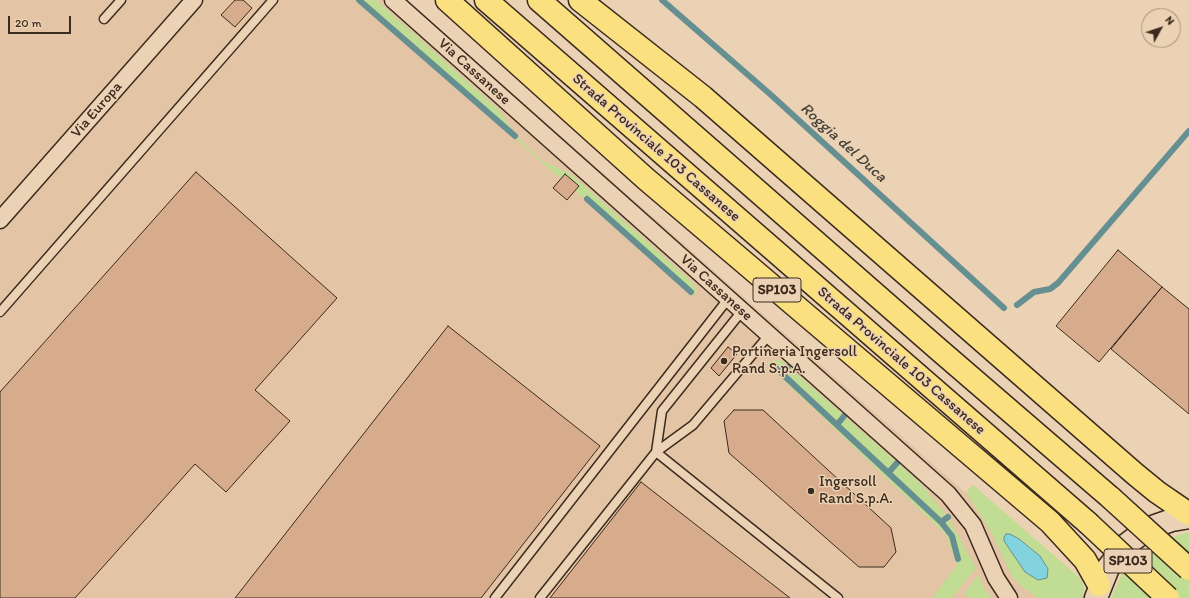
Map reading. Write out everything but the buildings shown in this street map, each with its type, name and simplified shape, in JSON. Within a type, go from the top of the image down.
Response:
[{"type":"highway","name":"SP103","points":[[447,0],[646,179],[1050,522],[1085,560],[1098,592]]},
{"type":"highway","name":"Strada Provinciale 103 Cassanese","points":[[486,0],[1088,523],[1168,598]]},
{"type":"highway","name":"SP103","points":[[539,0],[932,344],[1111,498],[1189,569]]},
{"type":"highway","points":[[580,0],[703,97],[1135,474],[1157,492],[1189,514]]},
{"type":"main road","points":[[1098,592],[1114,559],[1134,538],[1161,523],[1189,517]]},
{"type":"street","name":"Via Europa","points":[[0,220],[194,0]]},
{"type":"street","name":"Via Cassanese","points":[[393,0],[948,494],[974,525],[996,578],[1009,598]]},
{"type":"lane","points":[[104,19],[121,0]]},
{"type":"lane","points":[[0,312],[273,0]]},
{"type":"lane","points":[[495,598],[728,299]]},
{"type":"lane","points":[[656,452],[662,411],[742,311]]},
{"type":"lane","points":[[540,598],[656,452],[693,425],[769,335]]},
{"type":"lane","points":[[656,452],[838,598]]},
{"type":"shaded area","points":[[0,0],[407,0],[1085,598],[0,598]]},
{"type":"green space","points":[[356,0],[376,0],[499,110],[521,141],[543,161],[571,174],[691,281],[697,290],[694,296],[575,191],[579,186],[565,174],[561,179]]},
{"type":"green space","points":[[774,360],[782,361],[918,481],[948,517],[976,568],[952,598],[932,598],[957,565],[946,535],[767,364]]},
{"type":"green space","points":[[973,485],[1080,578],[1085,589],[1082,598],[1037,598],[1020,585],[1012,576],[991,532],[966,492]]},
{"type":"green space","points":[[1189,532],[1189,598],[1111,598],[1121,576],[1137,556],[1158,541]]},
{"type":"green space","points":[[978,575],[991,598],[969,598],[964,594]]},
{"type":"water","points":[[1006,534],[1010,534],[1019,539],[1040,556],[1048,569],[1047,578],[1038,580],[1025,572],[1004,541]]},
{"type":"waterway","points":[[359,0],[515,136]]},
{"type":"waterway","name":"Roggia del Duca","points":[[662,0],[770,94],[1004,308]]},
{"type":"waterway","points":[[1017,305],[1034,292],[1050,289],[1058,283],[1189,131]]},
{"type":"waterway","points":[[587,199],[691,292]]},
{"type":"waterway","points":[[782,373],[788,367]]},
{"type":"waterway","points":[[777,369],[941,522],[952,536],[958,559]]},
{"type":"waterway","points":[[837,425],[844,416]]},
{"type":"waterway","points":[[889,472],[897,463]]},
{"type":"waterway","points":[[941,522],[948,517]]},
{"type":"place","name":"Portineria Ingersoll Rand S.p.A.","points":[[724,361]]},
{"type":"place","name":"Ingersoll Rand S.p.A.","points":[[811,491]]}]
